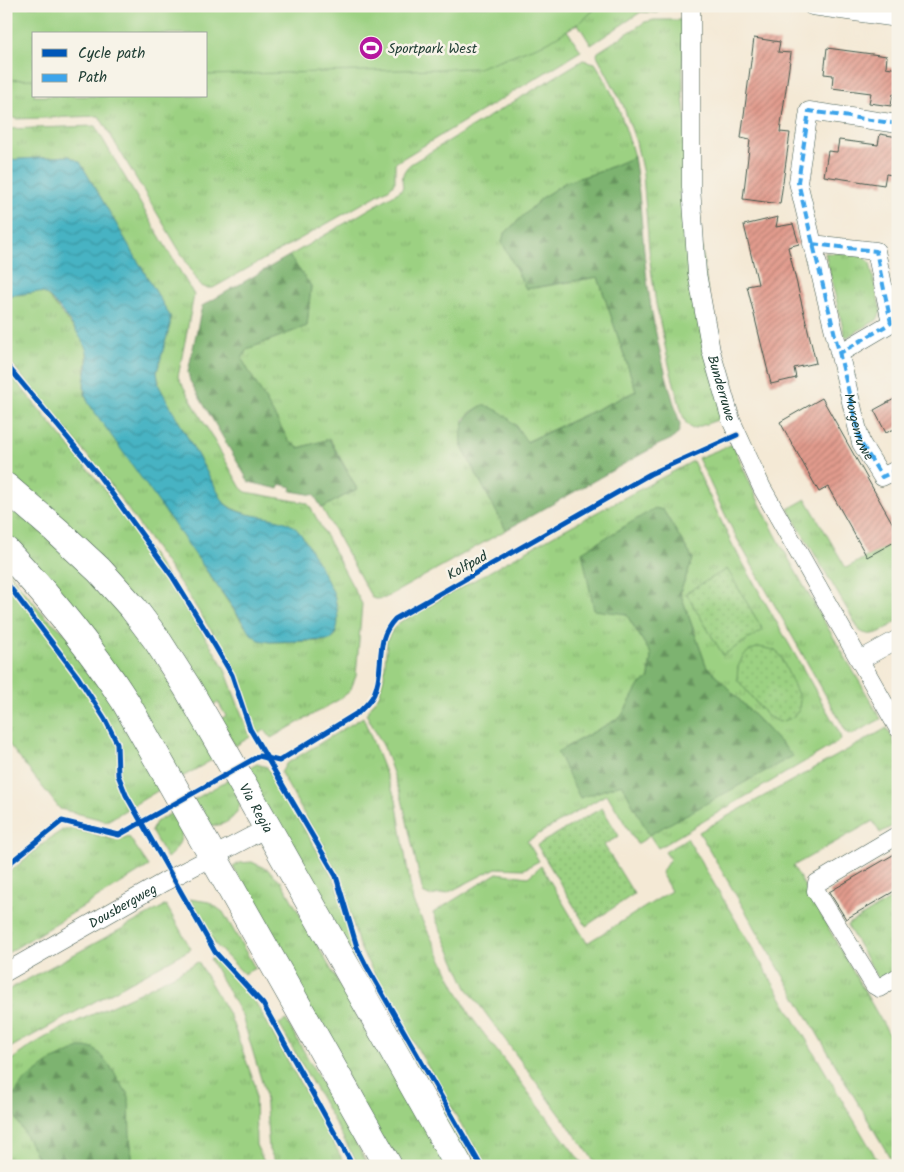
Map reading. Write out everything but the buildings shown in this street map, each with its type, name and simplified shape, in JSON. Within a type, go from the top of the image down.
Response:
[{"type":"main road","name":"Via Regia","points":[[6,487],[57,530],[85,557],[133,608],[157,640],[187,687],[458,1166]]},
{"type":"main road","points":[[6,551],[72,624],[100,662],[125,701],[388,1166]]},
{"type":"street","name":"Bunderruwe","points":[[691,6],[691,187],[697,273],[710,350],[731,420],[762,488],[898,728]]},
{"type":"street","points":[[812,6],[898,18]]},
{"type":"street","name":"Morgenruwe","points":[[898,124],[810,110],[798,182],[861,443],[882,477],[898,469]]},
{"type":"street","points":[[812,244],[876,251],[892,323],[840,353]]},
{"type":"street","points":[[860,660],[898,639]]},
{"type":"street","name":"Dousbergweg","points":[[6,972],[213,856],[267,828]]},
{"type":"street","points":[[898,835],[817,883],[816,891],[874,986],[879,988],[898,978]]},
{"type":"green space","points":[[6,6],[32,32],[32,98],[208,98],[208,41],[564,26],[581,51],[395,163],[395,182],[390,188],[213,288],[206,288],[200,285],[99,116],[16,119],[6,115]]},
{"type":"green space","name":"Sportpark West","points":[[6,6],[598,6],[582,21],[548,42],[478,68],[208,75],[208,32],[32,32],[32,79],[6,80]]},
{"type":"green space","points":[[589,6],[658,6],[658,13],[641,12],[591,45],[575,19]]},
{"type":"green space","points":[[654,20],[683,20],[683,96],[723,418],[692,429],[686,423],[683,416],[670,369],[656,304],[650,261],[643,174],[636,142],[623,105],[597,55],[598,52],[645,22]]},
{"type":"green space","points":[[583,60],[595,63],[608,85],[623,120],[634,157],[599,172],[566,182],[543,197],[504,234],[535,288],[598,277],[636,391],[526,442],[516,425],[483,405],[471,412],[464,419],[462,447],[506,530],[385,598],[372,598],[322,508],[357,489],[330,439],[298,448],[289,441],[241,359],[247,349],[307,326],[311,286],[289,256],[400,191],[403,187],[403,174],[412,163]]},
{"type":"green space","points":[[95,126],[194,295],[178,377],[241,488],[246,492],[307,503],[310,506],[362,604],[356,676],[350,691],[340,699],[271,738],[265,730],[258,734],[256,733],[234,672],[224,651],[187,593],[105,477],[6,357],[6,296],[38,292],[46,294],[84,341],[87,356],[84,383],[86,397],[244,625],[269,642],[327,641],[335,636],[337,615],[334,595],[323,572],[301,536],[289,524],[246,514],[224,503],[159,386],[157,372],[170,325],[170,316],[80,162],[69,156],[6,160],[6,129]]},
{"type":"green space","points":[[634,157],[652,310],[662,359],[680,424],[678,433],[676,436],[506,530],[462,447],[462,432],[467,417],[483,405],[491,408],[504,414],[527,442],[636,391],[598,277],[526,289],[502,242],[504,234],[543,197],[566,182],[599,172]]},
{"type":"green space","points":[[825,253],[856,254],[862,256],[870,263],[881,312],[877,320],[847,337],[845,336]]},
{"type":"green space","points":[[289,256],[311,286],[307,326],[247,349],[242,359],[289,441],[299,448],[329,439],[357,489],[322,508],[314,495],[291,491],[292,487],[280,484],[279,489],[249,482],[190,381],[188,372],[202,306]]},
{"type":"green space","points":[[6,369],[106,491],[169,579],[224,667],[250,737],[235,746],[220,719],[226,716],[218,702],[207,708],[6,481]]},
{"type":"green space","points":[[733,444],[765,515],[881,719],[851,735],[847,733],[735,535],[698,458]]},
{"type":"green space","points":[[693,461],[732,544],[839,732],[841,739],[658,848],[650,836],[637,844],[607,794],[527,841],[539,861],[524,869],[496,868],[447,893],[429,896],[423,893],[402,799],[384,747],[366,714],[379,695],[384,676],[387,640],[393,629],[400,622],[558,533]],"holes":[[[655,509],[663,510],[693,559],[680,592],[706,665],[792,755],[622,784],[557,752],[621,717],[649,678],[651,654],[626,614]],[[737,679],[799,710],[792,718],[767,716]]]},
{"type":"green space","points":[[6,497],[118,602],[219,756],[175,781],[6,542]]},
{"type":"green space","points":[[806,499],[846,568],[898,540],[898,621],[875,634],[860,631],[788,509]]},
{"type":"green space","points":[[655,508],[663,510],[693,559],[680,592],[706,665],[793,756],[649,835],[622,784],[580,798],[557,752],[621,717],[639,685],[649,678],[651,654],[626,614],[594,610],[582,552]]},
{"type":"green space","points":[[6,568],[47,618],[75,641],[164,787],[107,821],[60,809],[6,741]]},
{"type":"green space","points":[[727,569],[763,630],[723,655],[686,593]]},
{"type":"green space","points":[[759,647],[774,650],[780,655],[800,699],[799,710],[792,718],[780,722],[767,716],[737,679],[738,667],[743,656]]},
{"type":"green space","points":[[363,717],[396,800],[413,902],[469,1014],[584,1166],[485,1166],[363,954],[341,880],[281,773],[286,764]]},
{"type":"green space","points":[[887,728],[898,749],[898,823],[880,833],[873,821],[793,866],[898,1050],[898,1158],[892,1161],[699,832]]},
{"type":"green space","points":[[257,764],[267,767],[333,877],[357,955],[477,1166],[467,1166],[243,772]]},
{"type":"green space","points":[[231,778],[240,804],[236,814],[229,821],[220,825],[209,825],[190,802]]},
{"type":"green space","points":[[602,808],[619,836],[604,845],[634,894],[586,926],[537,845]]},
{"type":"green space","points":[[177,810],[182,830],[180,842],[173,853],[167,858],[151,831],[156,822]]},
{"type":"green space","points":[[64,829],[74,829],[118,841],[129,837],[149,866],[6,954],[6,875]]},
{"type":"green space","points":[[687,838],[881,1166],[598,1166],[467,988],[433,913],[497,873],[528,877],[541,866],[587,943],[671,891],[661,873],[670,859],[665,852]]},
{"type":"green space","points":[[252,862],[268,870],[281,881],[362,1024],[422,1114],[451,1166],[395,1166],[233,867],[239,863]]},
{"type":"green space","points":[[898,895],[898,970],[879,981],[847,925]]},
{"type":"green space","points":[[190,899],[209,902],[223,912],[255,968],[244,974],[215,944]]},
{"type":"green space","points":[[166,905],[191,949],[6,1050],[6,991]]},
{"type":"green space","points":[[216,958],[252,996],[346,1166],[278,1166],[269,1150],[265,1092],[242,1016],[210,959]]},
{"type":"green space","points":[[198,962],[230,1016],[255,1085],[256,1145],[266,1166],[133,1166],[130,1136],[34,1152],[42,1166],[6,1166],[6,1065],[46,1037],[140,993]]},
{"type":"green space","points":[[286,1020],[369,1166],[359,1166],[279,1024]]},
{"type":"green space","points":[[79,1048],[94,1048],[110,1066],[129,1096],[133,1166],[42,1166],[11,1109],[10,1101],[24,1081],[53,1060]]},
{"type":"water","points":[[69,156],[80,162],[170,316],[170,325],[157,372],[159,386],[224,503],[240,512],[276,519],[293,526],[309,546],[335,598],[338,624],[334,636],[330,640],[269,642],[259,640],[252,635],[89,404],[84,386],[88,358],[87,351],[72,324],[46,294],[38,292],[6,296],[6,160]]},
{"type":"marked path","points":[[898,124],[809,111],[798,182],[861,443],[882,477],[898,469]]},
{"type":"marked path","points":[[812,244],[876,251],[891,323],[840,353]]},
{"type":"cycle path","points":[[6,364],[97,473],[172,576],[208,634],[232,675],[250,729],[336,876],[357,947],[366,965],[481,1166]]},
{"type":"cycle path","name":"Kolfpad","points":[[6,866],[62,821],[119,835],[259,756],[279,761],[359,712],[370,701],[377,684],[384,637],[395,619],[650,474],[737,435]]},
{"type":"cycle path","points":[[6,582],[78,677],[105,719],[117,743],[118,775],[126,795],[215,952],[263,1004],[353,1166]]},
{"type":"place","name":"Sportpark West","points":[[371,48]]}]
